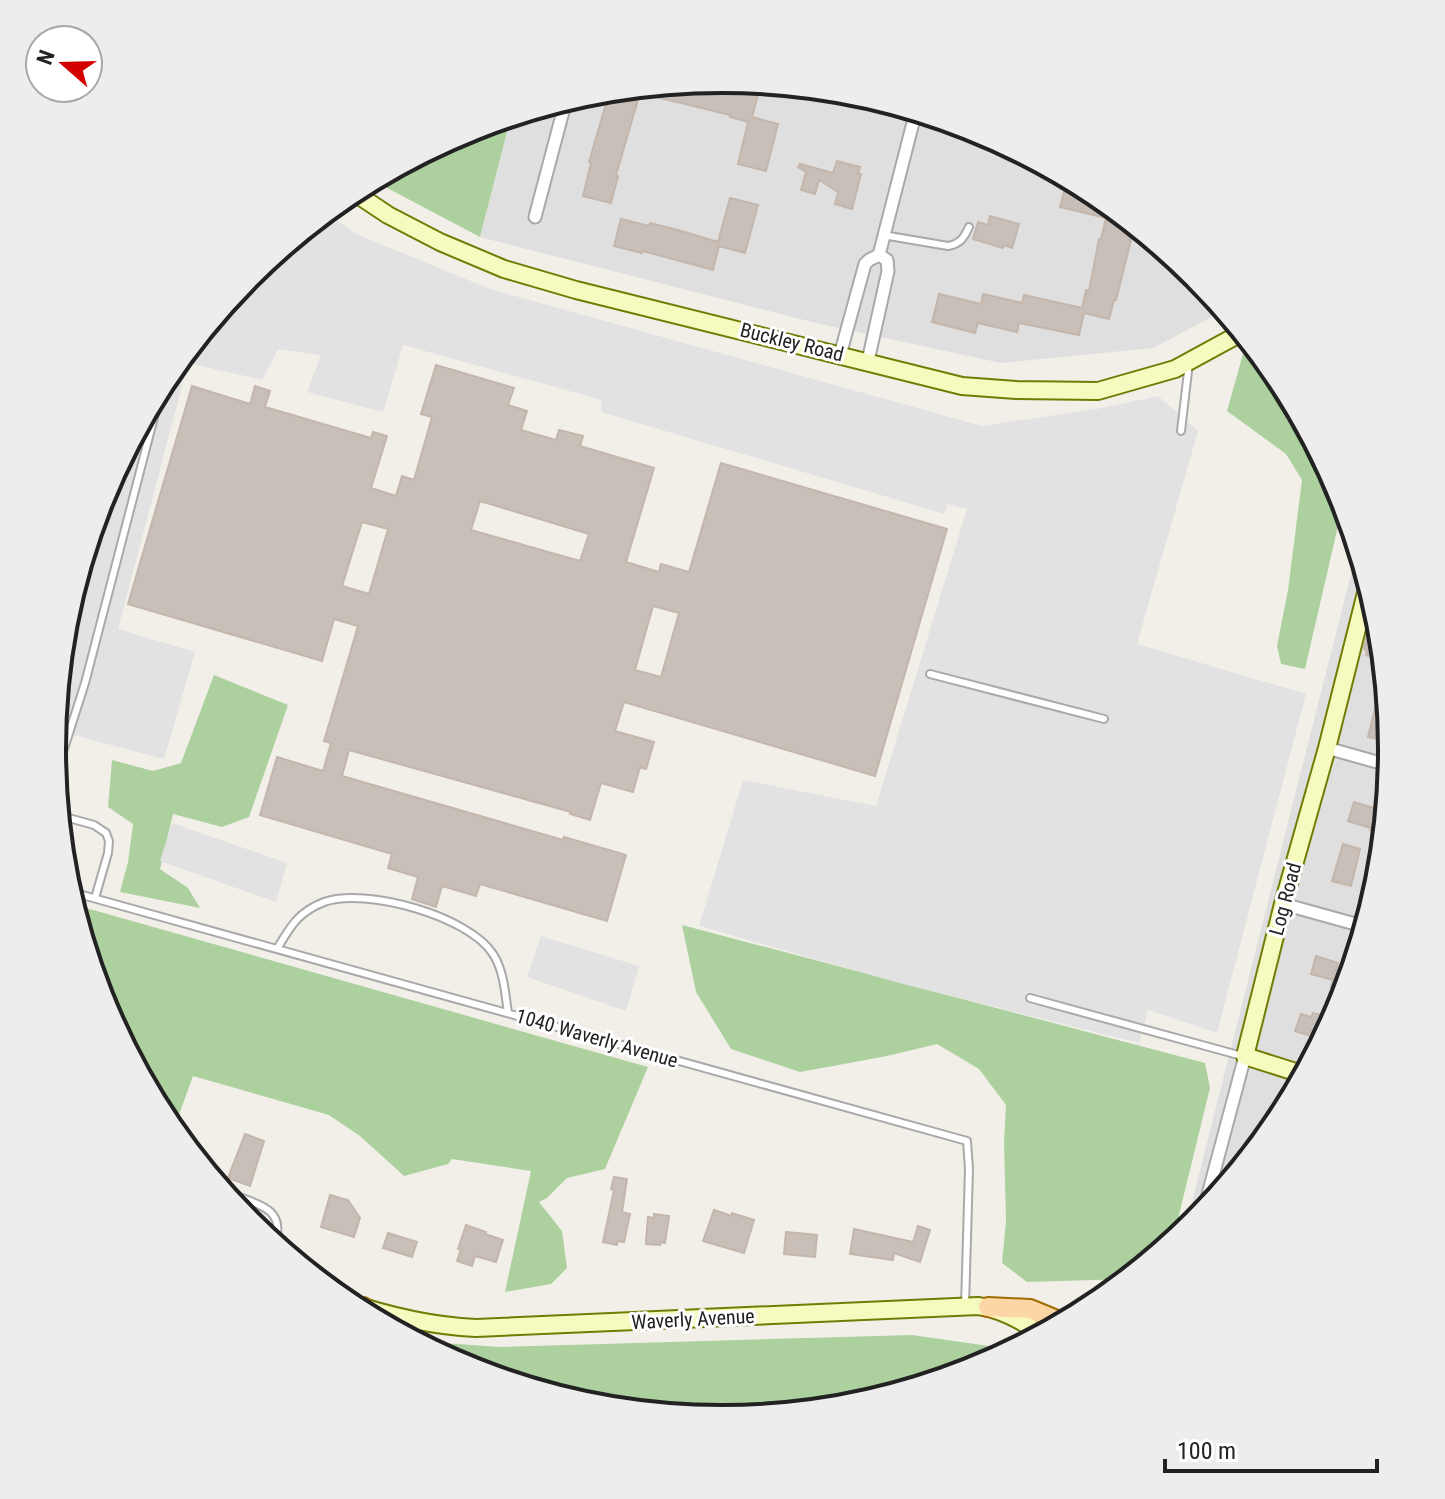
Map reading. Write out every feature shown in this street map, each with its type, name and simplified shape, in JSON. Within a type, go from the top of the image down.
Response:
[{"type":"main road","points":[[988,1307],[1030,1309],[1051,1318]]},
{"type":"street","points":[[535,217],[563,113]]},
{"type":"street","points":[[879,255],[913,122]]},
{"type":"street","name":"Buckley Road","points":[[365,200],[440,242],[504,269],[576,290],[962,386],[1098,391],[1175,369],[1233,337]]},
{"type":"street","points":[[840,355],[865,264],[879,255]]},
{"type":"street","points":[[868,361],[888,271],[887,260],[879,255]]},
{"type":"street","name":"Log Road","points":[[1209,1189],[1283,904],[1364,611]]},
{"type":"street","points":[[1327,748],[1379,763]]},
{"type":"street","points":[[1283,904],[1355,924]]},
{"type":"street","points":[[1245,1056],[1294,1072]]},
{"type":"street","name":"Waverly Avenue","points":[[391,1316],[427,1324],[476,1328],[965,1306],[988,1307],[1031,1328]]},
{"type":"lane","points":[[883,235],[948,246],[964,238],[969,227]]},
{"type":"lane","points":[[1181,431],[1189,361]]},
{"type":"lane","points":[[66,742],[85,683],[152,424]]},
{"type":"lane","points":[[930,674],[1104,719]]},
{"type":"lane","points":[[70,818],[94,825],[106,833],[109,841],[95,898]]},
{"type":"lane","name":"1040 Waverly Avenue","points":[[83,895],[967,1141],[965,1306]]},
{"type":"lane","points":[[277,949],[293,922],[325,901],[376,898],[442,917],[484,943],[500,968],[508,1013]]},
{"type":"lane","points":[[1030,998],[1245,1056]]},
{"type":"lane","points":[[246,1200],[274,1216],[277,1232]]},
{"type":"shaded area","points":[[680,94],[765,94],[892,115],[974,143],[1013,161],[1051,181],[1122,229],[1187,285],[1215,315],[1153,348],[1001,363],[816,323],[480,237],[508,129],[553,115],[637,99]]},
{"type":"shaded area","points":[[336,220],[356,234],[490,289],[982,426],[1097,409],[1158,396],[1198,431],[1137,644],[1306,694],[1217,1033],[1148,1010],[1139,1043],[903,984],[699,926],[743,780],[876,806],[967,509],[947,504],[945,514],[601,412],[602,400],[403,345],[383,412],[307,392],[321,355],[278,349],[262,380],[192,364],[258,285]]},
{"type":"shaded area","points":[[185,373],[118,629],[195,652],[164,759],[66,733],[67,707],[79,621],[101,538],[134,459]]},
{"type":"shaded area","points":[[1353,566],[1373,664],[1379,750],[1373,835],[1357,919],[1329,1001],[1291,1078],[1243,1149],[1190,1211]]},
{"type":"shaded area","points":[[172,823],[287,863],[276,902],[160,861]]},
{"type":"shaded area","points":[[541,936],[639,966],[626,1011],[527,977]]},
{"type":"green space","points":[[508,129],[480,237],[385,187],[432,161]]},
{"type":"green space","points":[[1243,354],[1291,421],[1339,524],[1305,669],[1281,664],[1277,646],[1288,590],[1302,480],[1286,454],[1227,411]]},
{"type":"green space","points":[[214,675],[288,705],[249,817],[222,827],[173,814],[160,869],[188,888],[200,908],[120,892],[133,824],[108,807],[112,760],[153,771],[181,763]]},
{"type":"green space","points":[[86,908],[648,1067],[605,1169],[567,1178],[539,1202],[562,1231],[567,1268],[551,1284],[505,1292],[531,1171],[452,1159],[448,1164],[404,1176],[360,1136],[329,1115],[193,1076],[178,1116],[154,1078],[116,1001]]},
{"type":"green space","points":[[682,925],[1205,1063],[1210,1088],[1178,1219],[1155,1243],[1109,1280],[1027,1282],[1002,1263],[1006,1220],[1006,1105],[979,1069],[937,1044],[800,1072],[731,1049],[696,992]]},
{"type":"green space","points":[[912,1335],[992,1348],[934,1371],[851,1393],[765,1405],[722,1406],[637,1400],[553,1384],[511,1371],[443,1343],[500,1347]]},
{"type":"building","points":[[722,93],[758,95],[752,117],[778,124],[766,171],[738,164],[748,122],[656,97]]},
{"type":"building","points":[[638,99],[611,203],[583,196],[606,104]]},
{"type":"building","points":[[837,161],[860,167],[852,209],[835,204],[838,192],[819,180],[815,194],[801,190],[806,172],[798,167],[800,164],[833,173]]},
{"type":"building","points":[[1065,190],[1087,204],[1130,236],[1109,319],[1084,313],[1079,335],[1019,323],[1017,332],[978,323],[975,333],[932,322],[939,294],[981,304],[983,294],[1022,303],[1024,295],[1082,308],[1106,218],[1060,207]]},
{"type":"building","points":[[730,198],[758,205],[745,253],[719,246],[713,270],[614,246],[621,219],[649,226],[650,223],[718,242]]},
{"type":"building","points":[[990,216],[1019,224],[1012,248],[973,239],[978,222],[988,225]]},
{"type":"building","points":[[436,365],[514,388],[508,405],[527,411],[521,430],[556,440],[559,430],[583,436],[580,446],[654,468],[626,562],[659,572],[661,564],[689,572],[721,463],[947,529],[875,776],[624,702],[615,731],[654,742],[646,769],[640,767],[633,792],[601,783],[590,820],[349,750],[342,776],[563,840],[564,837],[626,855],[607,921],[480,884],[476,896],[442,886],[436,907],[412,899],[418,877],[388,868],[392,854],[260,815],[277,757],[323,771],[331,743],[324,741],[358,626],[334,619],[322,661],[128,604],[192,386],[250,404],[255,386],[270,391],[265,407],[371,438],[373,432],[387,436],[371,488],[396,496],[402,476],[414,480],[432,417],[421,414]],"holes":[[[480,501],[589,534],[580,561],[471,530]],[[362,522],[388,529],[369,594],[342,586]],[[653,606],[679,613],[661,677],[635,670]]]},
{"type":"building","points":[[1368,633],[1372,657],[1366,655],[1364,648]]},
{"type":"building","points":[[1377,700],[1379,739],[1368,737]]},
{"type":"building","points":[[1354,802],[1376,809],[1374,830],[1348,821]]},
{"type":"building","points":[[1343,844],[1360,849],[1351,886],[1332,881]]},
{"type":"building","points":[[1316,956],[1338,963],[1336,970],[1340,971],[1334,988],[1331,987],[1333,980],[1311,974]]},
{"type":"building","points":[[1313,1013],[1322,1016],[1313,1036],[1295,1031],[1301,1014],[1311,1017]]},
{"type":"building","points":[[245,1134],[264,1141],[250,1186],[228,1178]]},
{"type":"building","points":[[614,1177],[627,1179],[622,1212],[630,1214],[624,1242],[618,1241],[617,1245],[603,1242]]},
{"type":"building","points":[[330,1195],[348,1200],[360,1218],[354,1237],[321,1227]]},
{"type":"building","points":[[714,1210],[754,1220],[744,1253],[703,1241]]},
{"type":"building","points":[[654,1214],[669,1216],[665,1243],[661,1242],[660,1245],[646,1244],[648,1217],[654,1218]]},
{"type":"building","points":[[466,1225],[503,1240],[496,1262],[475,1256],[472,1266],[457,1261]]},
{"type":"building","points":[[918,1226],[930,1230],[920,1262],[894,1253],[893,1260],[850,1254],[854,1229],[913,1242]]},
{"type":"building","points":[[786,1232],[817,1235],[815,1257],[784,1254]]},
{"type":"building","points":[[388,1233],[417,1242],[412,1257],[383,1248]]}]
